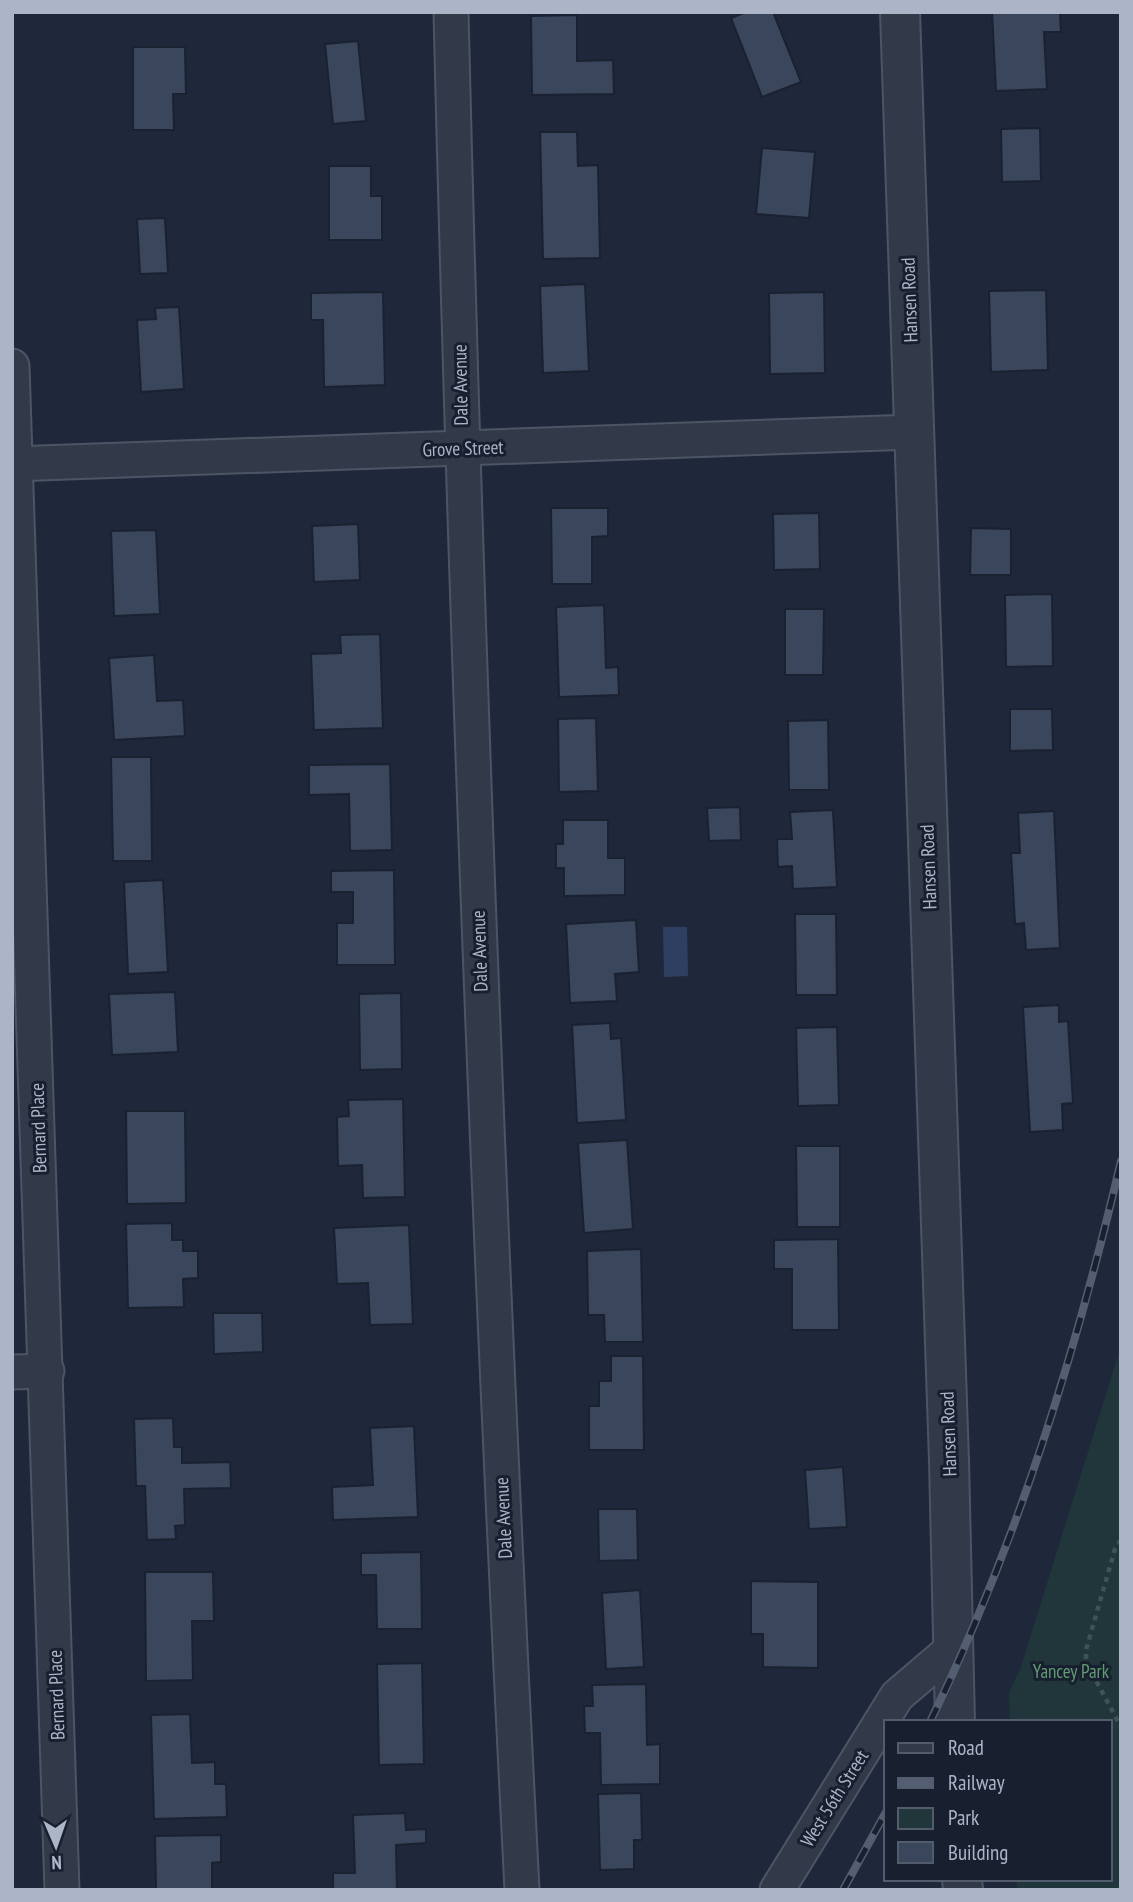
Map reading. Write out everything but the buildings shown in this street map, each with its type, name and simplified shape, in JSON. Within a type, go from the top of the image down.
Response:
[{"type":"street","name":"Dale Avenue","points":[[452,12],[461,448],[495,1354],[522,1890]]},
{"type":"street","name":"Hansen Road","points":[[900,12],[949,1461],[955,1720]]},
{"type":"street","name":"Bernard Place","points":[[12,366],[62,1890]]},
{"type":"street","name":"Grove Street","points":[[14,464],[913,432]]},
{"type":"street","points":[[12,1373],[47,1371]]},
{"type":"street","name":"West 56th Street","points":[[777,1890],[897,1696],[953,1649]]},
{"type":"path","points":[[1121,1540],[1111,1562],[1086,1650],[1086,1662],[1121,1727]]},
{"type":"green space","name":"Yancey Park","points":[[1121,1346],[1121,1890],[1017,1890],[1017,1881],[1112,1881],[1112,1720],[1010,1720],[1009,1692],[1020,1670]]},
{"type":"water","points":[[663,927],[687,927],[688,976],[664,977]]},
{"type":"railway","points":[[931,1720],[990,1586],[1041,1447],[1084,1305],[1121,1161]]},
{"type":"railway","points":[[843,1890],[884,1816]]}]
